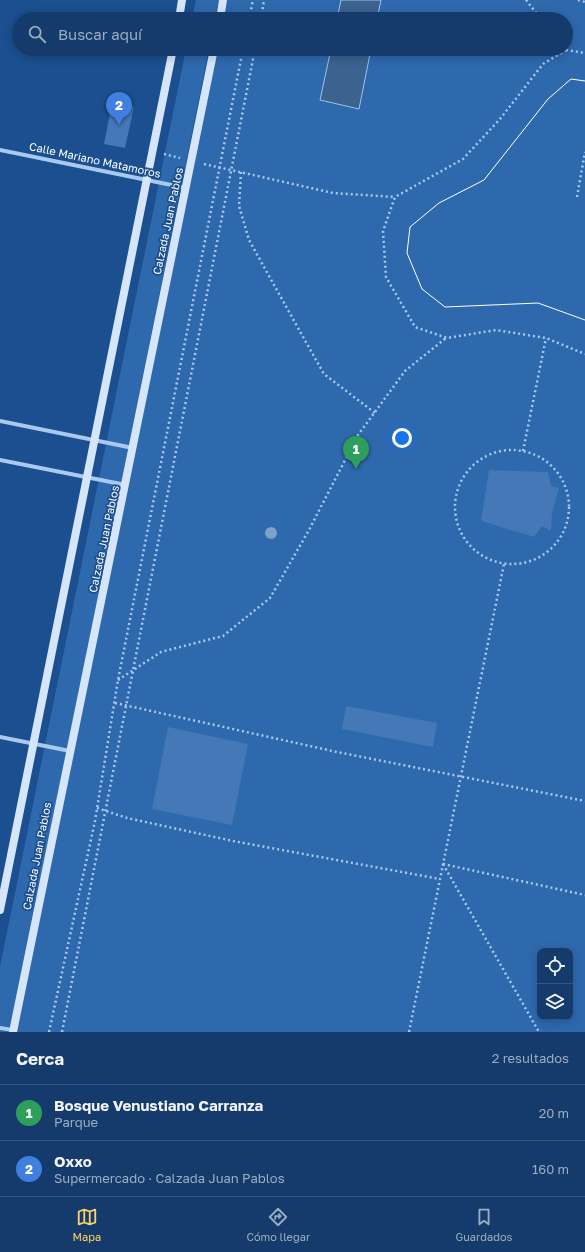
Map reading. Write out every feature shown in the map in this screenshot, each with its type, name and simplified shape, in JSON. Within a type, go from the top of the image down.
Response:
[{"type":"street","points":[[180,12],[182,0]]},
{"type":"street","points":[[221,12],[223,0]]},
{"type":"street","points":[[0,910],[172,56]]},
{"type":"street","name":"Calzada Juan Pablos","points":[[13,1031],[70,751],[127,485],[133,448],[213,56]]},
{"type":"street","name":"Calle Mariano Matamoros","points":[[0,150],[186,188]]},
{"type":"street","points":[[0,421],[133,448]]},
{"type":"street","points":[[0,460],[127,485]]},
{"type":"street","points":[[0,737],[70,751]]},
{"type":"street","points":[[0,1028],[13,1031]]},
{"type":"path","points":[[250,12],[253,0]]},
{"type":"path","points":[[262,12],[264,0]]},
{"type":"path","points":[[526,0],[535,12]]},
{"type":"path","points":[[578,0],[585,2]]},
{"type":"path","points":[[573,51],[585,52]]},
{"type":"path","points":[[49,1032],[97,808],[118,680],[242,56]]},
{"type":"path","points":[[62,1032],[254,56]]},
{"type":"path","points":[[152,152],[333,193],[394,197],[463,159],[500,119],[543,64],[556,56]]},
{"type":"path","points":[[577,197],[585,152]]},
{"type":"path","points":[[241,172],[239,206],[249,240],[324,374],[375,413]]},
{"type":"path","points":[[394,197],[383,231],[386,277],[415,327],[446,338],[496,330],[546,338],[585,354]]},
{"type":"path","points":[[118,680],[161,652],[223,636],[270,598],[309,530],[358,436],[405,371],[446,338]]},
{"type":"path","points":[[523,451],[546,338]]},
{"type":"path","points":[[509,450],[523,451],[541,458],[555,470],[566,489],[569,509],[566,528],[556,544],[541,557],[526,563],[504,564],[492,561],[472,548],[463,537],[456,520],[455,504],[459,486],[467,472],[474,464],[496,453],[509,450]]},
{"type":"path","points":[[409,1032],[504,564]]},
{"type":"path","points":[[115,703],[337,752],[585,801]]},
{"type":"path","points":[[97,808],[127,818],[233,841],[440,879]]},
{"type":"path","points":[[443,864],[585,895]]},
{"type":"path","points":[[443,864],[539,1032]]},
{"type":"shaded area","points":[[196,0],[219,0],[216,12],[193,12]]},
{"type":"shaded area","points":[[221,0],[585,0],[585,1032],[13,1032],[210,56],[573,56],[573,12],[218,12]]},
{"type":"shaded area","points":[[341,0],[381,0],[378,12],[338,12]]},
{"type":"shaded area","points":[[185,56],[208,56],[10,1032],[0,1032],[0,967]]},
{"type":"shaded area","points":[[329,56],[370,56],[359,109],[320,100]]},
{"type":"building","points":[[112,103],[134,107],[125,148],[104,144]]},
{"type":"building","points":[[489,470],[548,472],[551,486],[559,488],[552,513],[551,531],[542,526],[534,537],[481,521]]},
{"type":"building","points":[[346,706],[437,723],[433,747],[342,729]]},
{"type":"building","points":[[168,727],[248,744],[232,825],[152,809]]},
{"type":"tram line","points":[[585,81],[571,79],[548,99],[484,180],[439,203],[410,227],[407,253],[422,289],[445,307],[538,303],[585,320]]},
{"type":"place","name":"Oxxo","points":[[119,125]]},
{"type":"place","name":"Bosque Venustiano Carranza","points":[[356,469]]}]
